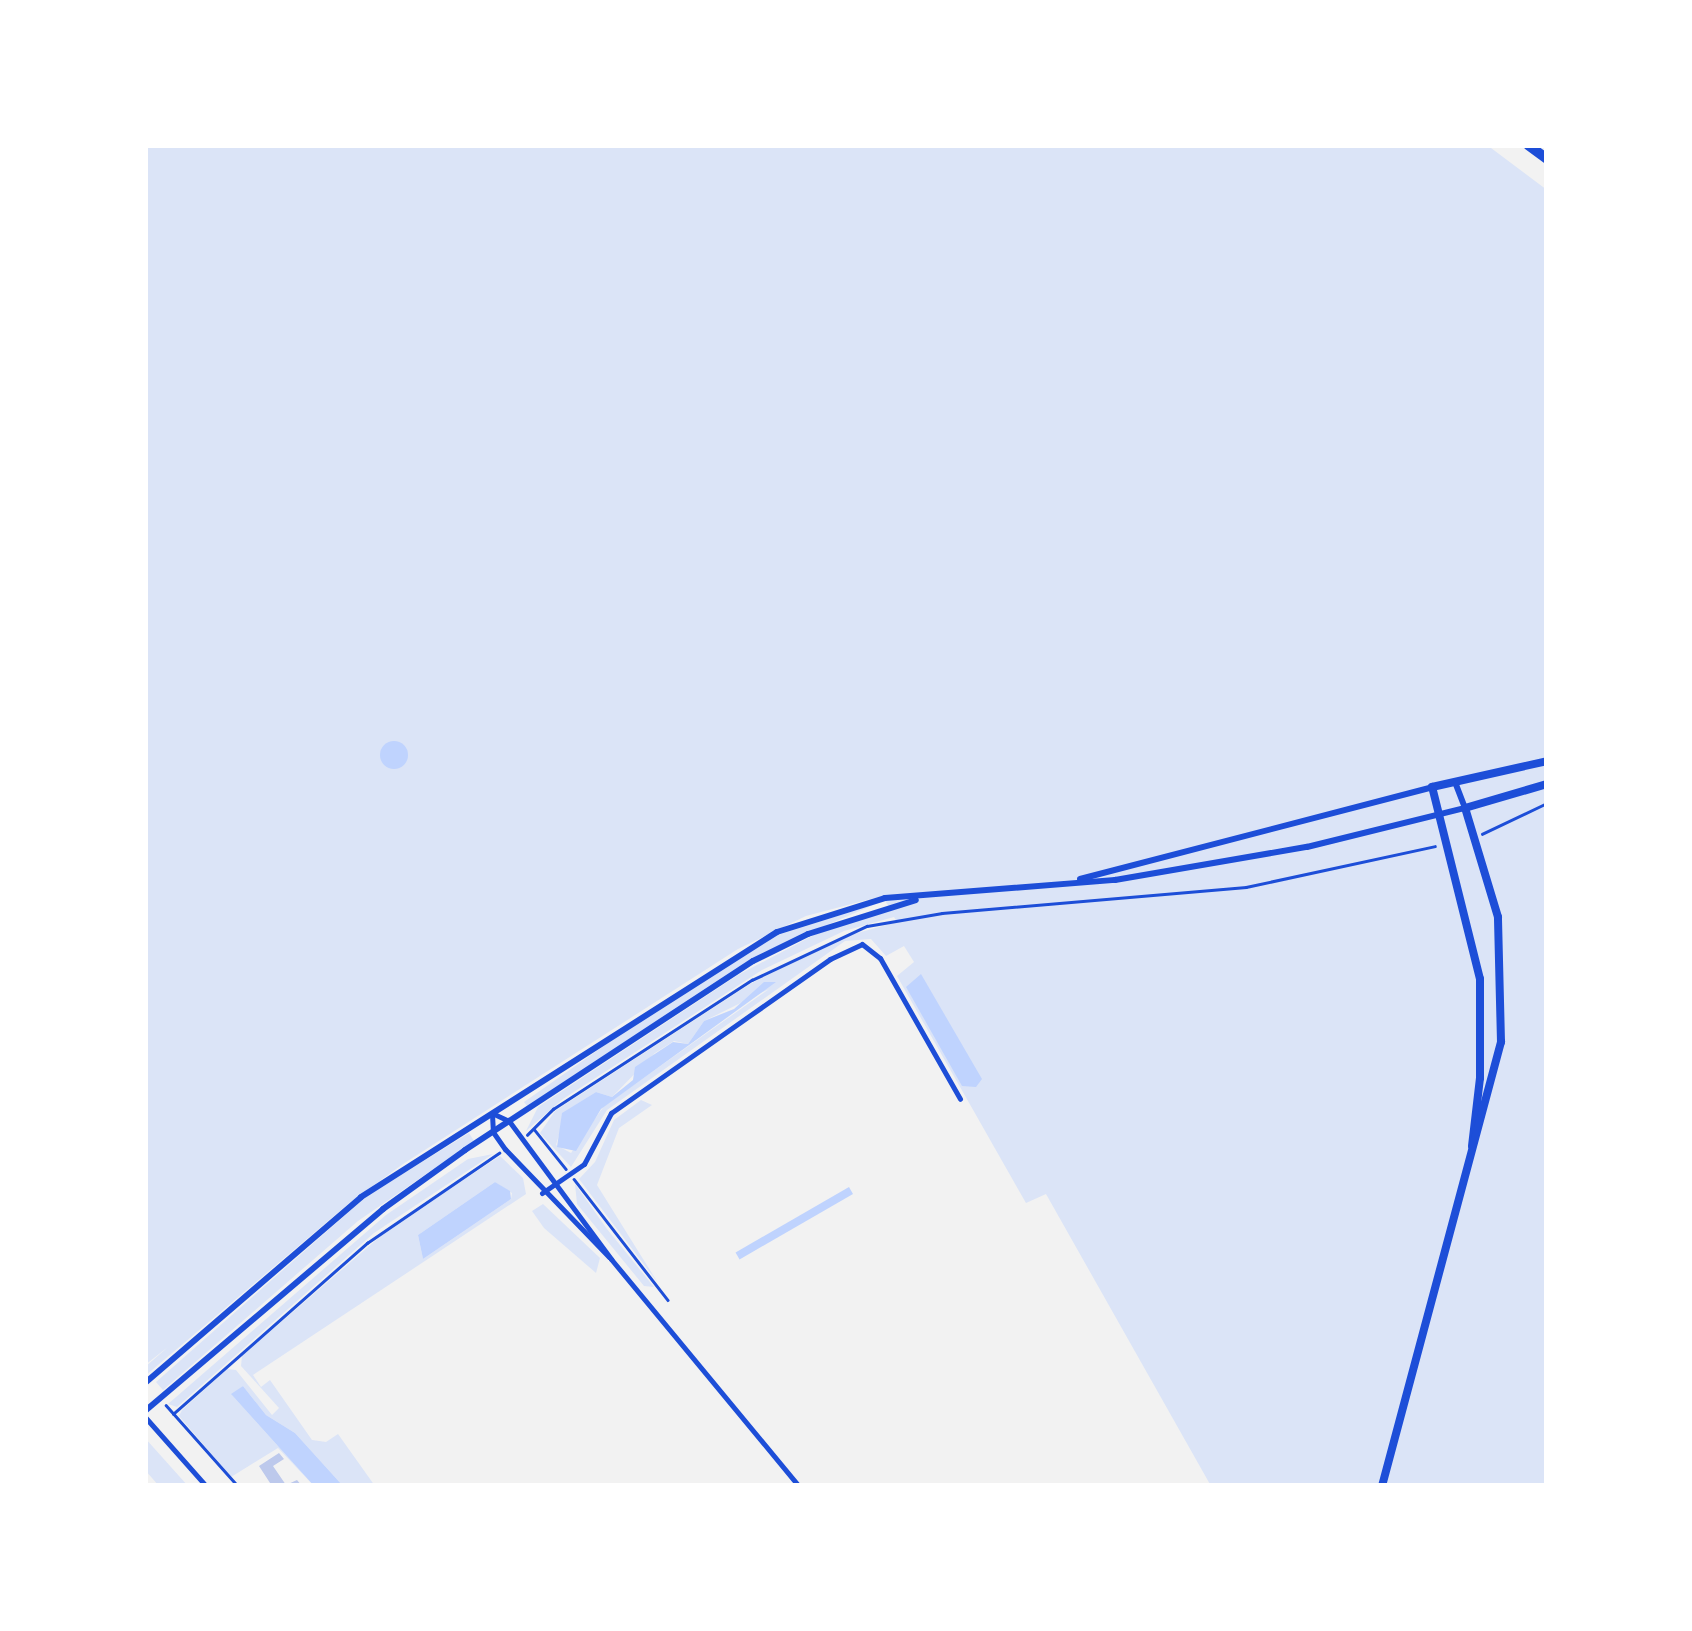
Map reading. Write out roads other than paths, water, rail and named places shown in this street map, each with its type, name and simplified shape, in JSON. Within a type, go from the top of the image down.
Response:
[{"type":"highway","points":[[1528,145],[1547,159]]},
{"type":"main road","points":[[1471,1156],[1480,1078],[1480,978],[1450,844],[1432,788],[1547,761]]},
{"type":"main road","points":[[1382,1486],[1496,1073],[1505,990],[1498,917],[1466,808],[1547,784]]},
{"type":"street","points":[[145,1383],[360,1197],[744,948],[855,905],[1208,867],[1466,808],[1456,782]]},
{"type":"street","points":[[1078,880],[1432,788]]},
{"type":"street","points":[[206,1486],[145,1414],[383,1208],[509,1121],[785,944],[927,897]]},
{"type":"street","points":[[542,1193],[571,1176],[610,1114],[830,959],[862,944],[880,958],[960,1099]]},
{"type":"street","points":[[492,1112],[509,1121],[611,1259],[799,1486]]},
{"type":"street","points":[[492,1112],[493,1132],[505,1149],[542,1193],[611,1259]]},
{"type":"lane","points":[[217,1486],[229,1486]]},
{"type":"water","points":[[394,741],[404,745],[408,755],[404,765],[394,769],[384,765],[380,755],[384,745]]},
{"type":"water","points":[[921,974],[982,1079],[976,1087],[962,1086],[906,987]]},
{"type":"water","points":[[764,982],[776,982],[601,1109],[576,1151],[557,1147],[562,1113],[596,1092],[612,1097],[633,1080],[635,1067],[673,1042],[688,1044],[704,1021],[734,1009]]},
{"type":"water","points":[[495,1182],[510,1191],[511,1199],[423,1259],[418,1235]]},
{"type":"water","points":[[849,1187],[853,1194],[740,1259],[736,1252]]},
{"type":"water","points":[[243,1386],[266,1415],[295,1433],[343,1486],[314,1486],[231,1394]]}]
